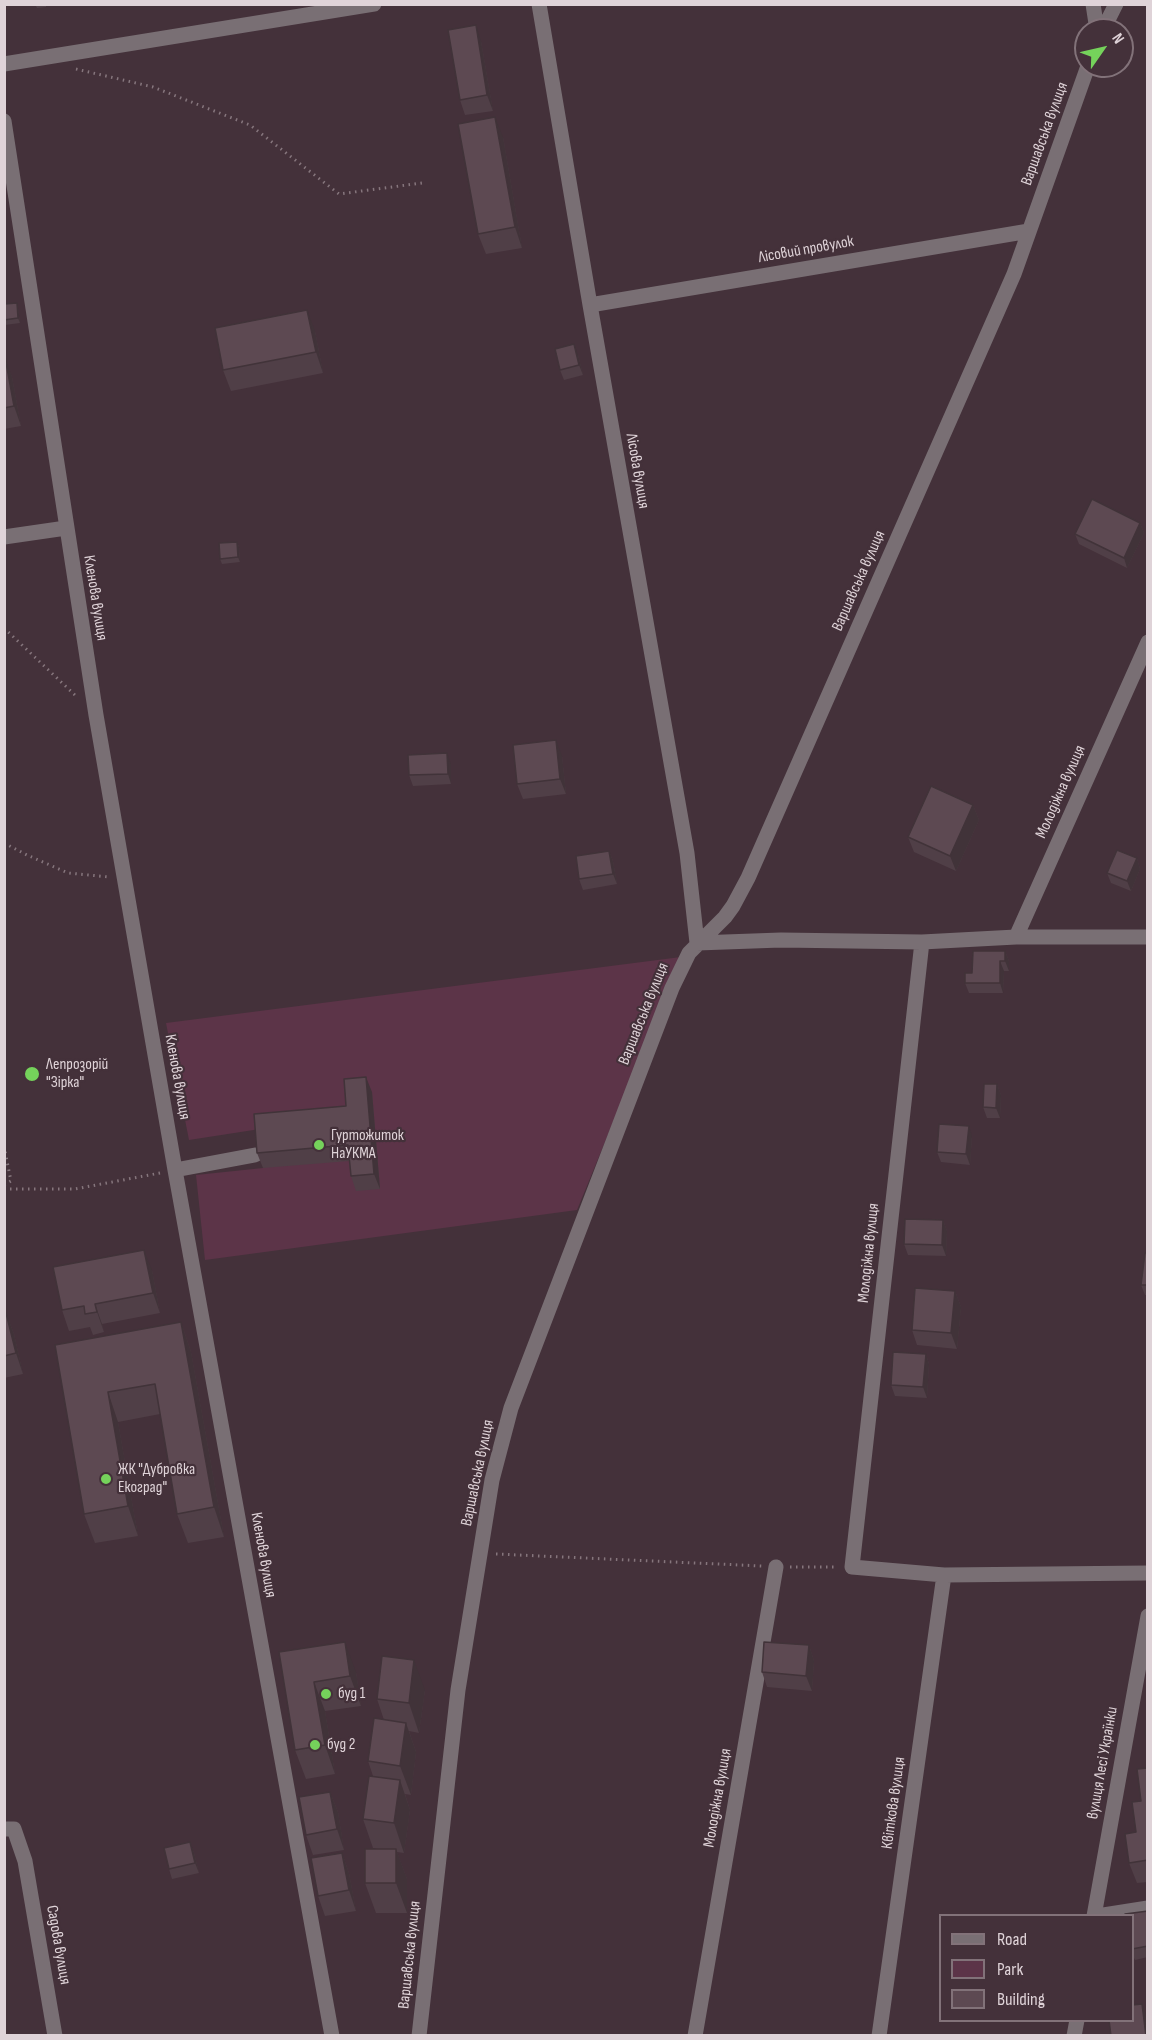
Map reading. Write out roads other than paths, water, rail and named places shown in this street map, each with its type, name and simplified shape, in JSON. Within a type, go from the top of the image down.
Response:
[{"type":"street","points":[[4,64],[374,4]]},
{"type":"street","name":"Лісова вулиця","points":[[540,4],[590,305],[687,853],[697,943]]},
{"type":"street","points":[[1109,18],[1116,4]]},
{"type":"street","name":"Варшавська вулиця","points":[[419,2036],[458,1690],[479,1554],[501,1442],[521,1378],[672,988],[683,964],[697,943],[729,911],[748,878],[1014,274],[1084,78]]},
{"type":"street","name":"Кленова вулиця","points":[[4,121],[96,715],[175,1170],[332,2036]]},
{"type":"street","name":"Лісовий провулок","points":[[590,305],[1029,231]]},
{"type":"street","points":[[4,537],[66,528]]},
{"type":"street","name":"Молодіжна вулиця","points":[[1016,937],[1148,642]]},
{"type":"street","points":[[697,943],[781,940],[922,942],[1016,937],[1148,937]]},
{"type":"street","name":"Молодіжна вулиця","points":[[922,942],[852,1567],[944,1575]]},
{"type":"street","points":[[175,1170],[255,1155]]},
{"type":"street","name":"Молодіжна вулиця","points":[[694,2036],[776,1567]]},
{"type":"street","points":[[944,1575],[1148,1573]]},
{"type":"street","name":"Квіткова вулиця","points":[[879,2036],[944,1575]]},
{"type":"street","name":"вулиця Лесі Українки","points":[[1095,1914],[1142,1677],[1148,1616]]},
{"type":"street","name":"Садова вулиця","points":[[4,1829],[14,1829],[25,1861],[55,2036]]},
{"type":"street","points":[[1108,1914],[1148,1908]]},
{"type":"place","name":"Лепрозорій \"Зірка\"","points":[[32,1074]]},
{"type":"place","name":"Гуртожиток НаУКМА","points":[[319,1145]]},
{"type":"place","name":"ЖК \"Дубровка Екоград\"","points":[[106,1479]]},
{"type":"place","name":"буд 1","points":[[326,1694]]},
{"type":"place","name":"буд 2","points":[[315,1745]]}]
